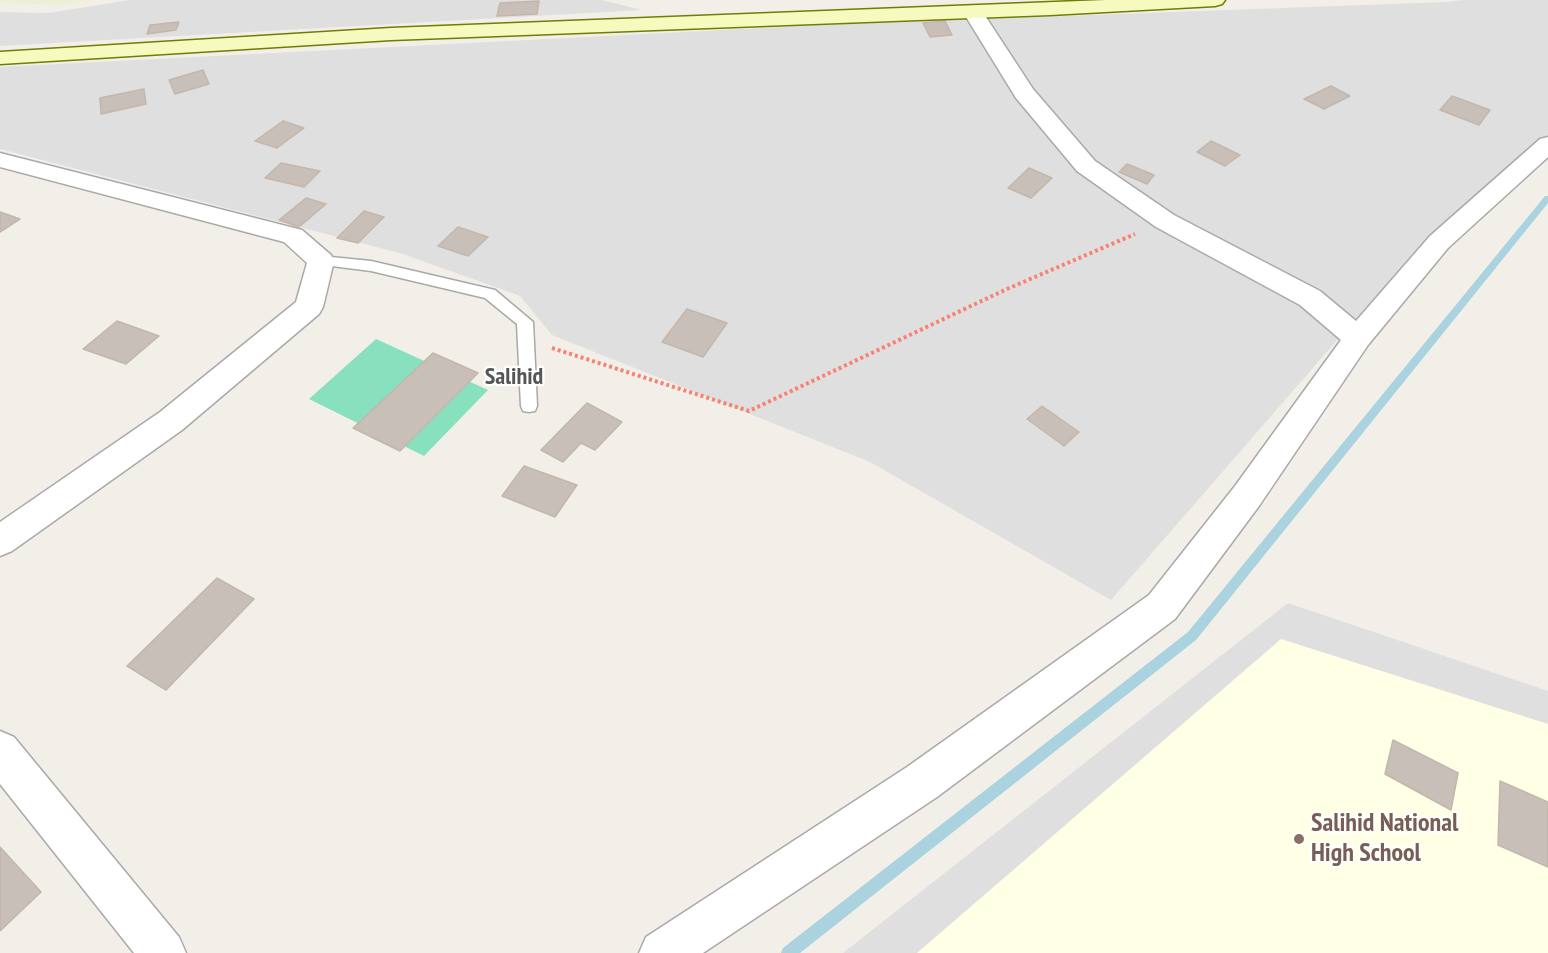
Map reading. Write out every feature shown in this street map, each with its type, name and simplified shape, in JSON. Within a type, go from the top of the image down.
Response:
[{"type":"street","points":[[0,58],[391,34],[973,12],[1215,0]]},
{"type":"street","points":[[973,12],[1024,93],[1086,166],[1165,221],[1310,298],[1358,338]]},
{"type":"street","points":[[662,953],[922,782],[1162,607],[1247,496],[1358,338],[1439,242],[1548,144]]},
{"type":"street","points":[[0,160],[293,236],[321,261],[309,307],[171,421],[0,541]]},
{"type":"street","points":[[0,751],[163,953]]},
{"type":"lane","points":[[321,261],[371,266],[490,294],[525,322],[529,406]]},
{"type":"path","points":[[526,340],[749,411],[1007,289],[1165,221]]},
{"type":"shaded area","points":[[0,0],[95,0],[64,5],[0,3]]},
{"type":"shaded area","points":[[130,0],[602,0],[642,10],[0,46],[0,12],[48,13]]},
{"type":"shaded area","points":[[1463,0],[1548,0],[1548,137],[1359,315],[1111,600],[870,462],[552,335],[520,296],[403,254],[0,149],[0,67],[821,25]]},
{"type":"shaded area","name":"Salihid National High School","points":[[1288,603],[1548,691],[1548,953],[843,953]]},
{"type":"shaded area","name":"Salihid National High School","points":[[1281,639],[1548,724],[1548,953],[917,953]]},
{"type":"green space","points":[[376,339],[488,390],[424,456],[309,399]]},
{"type":"building","points":[[539,1],[537,14],[497,16],[500,3]]},
{"type":"building","points":[[945,21],[952,35],[930,37],[923,23]]},
{"type":"building","points":[[179,22],[176,30],[147,34],[150,25]]},
{"type":"building","points":[[203,70],[209,84],[175,94],[169,80]]},
{"type":"building","points":[[1331,86],[1350,96],[1324,109],[1304,99]]},
{"type":"building","points":[[144,89],[146,104],[101,114],[100,98]]},
{"type":"building","points":[[1452,96],[1490,110],[1479,125],[1440,110]]},
{"type":"building","points":[[283,121],[304,128],[277,148],[255,141]]},
{"type":"building","points":[[1211,141],[1240,155],[1225,166],[1197,152]]},
{"type":"building","points":[[281,163],[320,171],[304,187],[265,178]]},
{"type":"building","points":[[1127,164],[1154,175],[1147,184],[1119,172]]},
{"type":"building","points":[[1029,168],[1052,178],[1031,198],[1008,188]]},
{"type":"building","points":[[306,198],[326,204],[299,227],[279,220]]},
{"type":"building","points":[[364,211],[384,217],[358,243],[337,238]]},
{"type":"building","points":[[0,212],[20,219],[0,232]]},
{"type":"building","points":[[458,227],[488,237],[468,256],[438,246]]},
{"type":"building","points":[[687,309],[727,323],[703,357],[662,342]]},
{"type":"building","points":[[117,321],[159,336],[126,364],[83,349]]},
{"type":"building","points":[[433,353],[478,373],[400,451],[353,428]]},
{"type":"building","points":[[587,403],[622,422],[595,450],[581,443],[563,462],[541,450]]},
{"type":"building","points":[[1042,406],[1079,432],[1064,446],[1027,419]]},
{"type":"building","points":[[524,466],[577,485],[555,517],[502,496]]},
{"type":"building","points":[[217,578],[254,599],[166,690],[127,666]]},
{"type":"building","points":[[1393,740],[1458,773],[1451,810],[1385,774]]},
{"type":"building","points":[[1500,781],[1548,802],[1548,867],[1498,845]]},
{"type":"building","points":[[0,847],[41,892],[0,931]]},
{"type":"waterway","points":[[788,953],[1192,636],[1548,198]]},
{"type":"place","name":"Salihid National High School","points":[[1299,839]]},
{"type":"district","name":"Salihid","points":[[514,377]]}]
